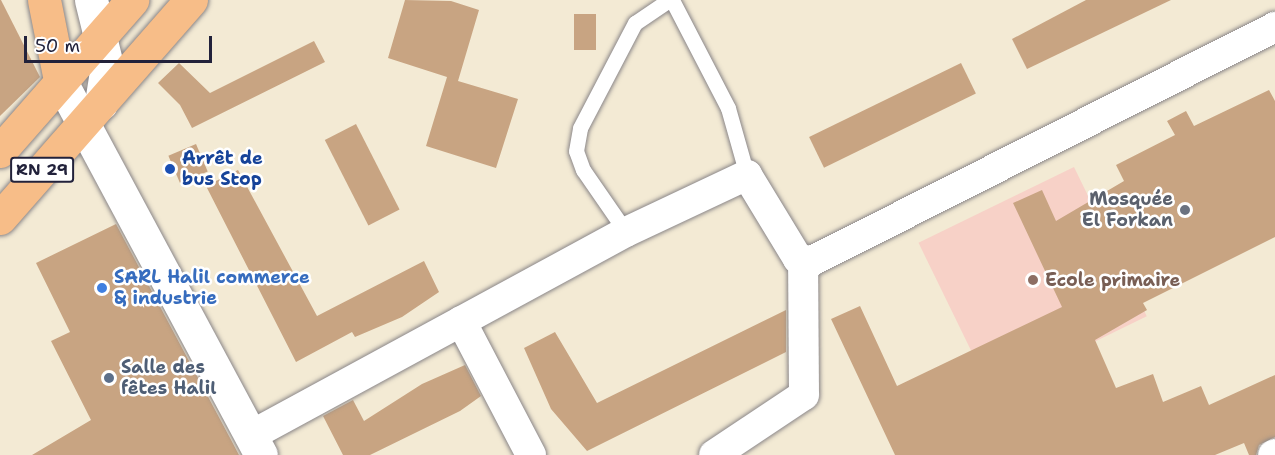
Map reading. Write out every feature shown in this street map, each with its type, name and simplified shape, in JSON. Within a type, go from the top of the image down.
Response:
[{"type":"highway","points":[[44,0],[60,80]]},
{"type":"highway","name":"RN 29","points":[[0,151],[132,0]]},
{"type":"highway","name":"RN 29","points":[[0,218],[191,0]]},
{"type":"street","points":[[92,0],[107,65],[93,113]]},
{"type":"street","points":[[803,264],[1275,27]]},
{"type":"street","points":[[60,80],[93,113],[256,445],[461,321],[626,232],[747,175],[803,264],[804,395],[714,455]]},
{"type":"street","points":[[461,321],[531,455]]},
{"type":"lane","points":[[626,232],[583,170],[576,151],[580,128],[635,23],[671,0],[728,108],[747,175]]},
{"type":"shaded area","name":"Ecole primaire","points":[[1074,167],[1147,316],[991,392],[919,243]]},
{"type":"building","points":[[0,0],[40,77],[0,116]]},
{"type":"building","points":[[405,0],[451,1],[479,10],[458,81],[518,99],[496,168],[426,146],[447,77],[388,58]]},
{"type":"building","points":[[1086,0],[1171,0],[1027,69],[1012,39]]},
{"type":"building","points":[[574,14],[596,14],[596,50],[574,50]]},
{"type":"building","points":[[314,41],[325,62],[192,128],[180,105],[158,83],[179,63],[210,93]]},
{"type":"building","points":[[961,63],[976,94],[824,168],[809,137]]},
{"type":"building","points":[[1269,90],[1275,101],[1275,237],[1143,303],[1147,310],[1095,340],[1116,388],[1153,374],[1163,402],[1201,386],[1209,405],[1275,375],[1275,437],[1259,445],[1256,455],[1249,455],[1244,443],[1215,455],[895,455],[831,319],[860,306],[897,386],[1062,307],[1013,203],[1042,190],[1056,221],[1124,181],[1116,165],[1175,135],[1167,121],[1186,111],[1194,126]]},
{"type":"building","points":[[356,124],[400,210],[368,225],[325,140]]},
{"type":"building","points":[[196,144],[208,172],[180,183],[168,156]]},
{"type":"building","points":[[238,170],[317,316],[424,261],[439,292],[402,317],[355,337],[352,332],[296,362],[206,186]]},
{"type":"building","points":[[116,224],[239,455],[32,455],[91,420],[51,341],[70,332],[36,263]]},
{"type":"building","points":[[786,310],[786,352],[587,451],[551,409],[524,348],[555,332],[597,403]]},
{"type":"building","points":[[465,365],[481,396],[460,411],[370,455],[343,455],[323,416],[353,400],[364,421],[422,384]]},
{"type":"place","name":"Arrêt de bus Stop","points":[[170,169]]},
{"type":"place","name":"Mosquée El Forkan","points":[[1185,210]]},
{"type":"place","name":"Ecole primaire","points":[[1033,280]]},
{"type":"place","name":"SARL Halil commerce & industrie","points":[[102,288]]},
{"type":"place","name":"Salle des fêtes Halil","points":[[109,378]]}]
